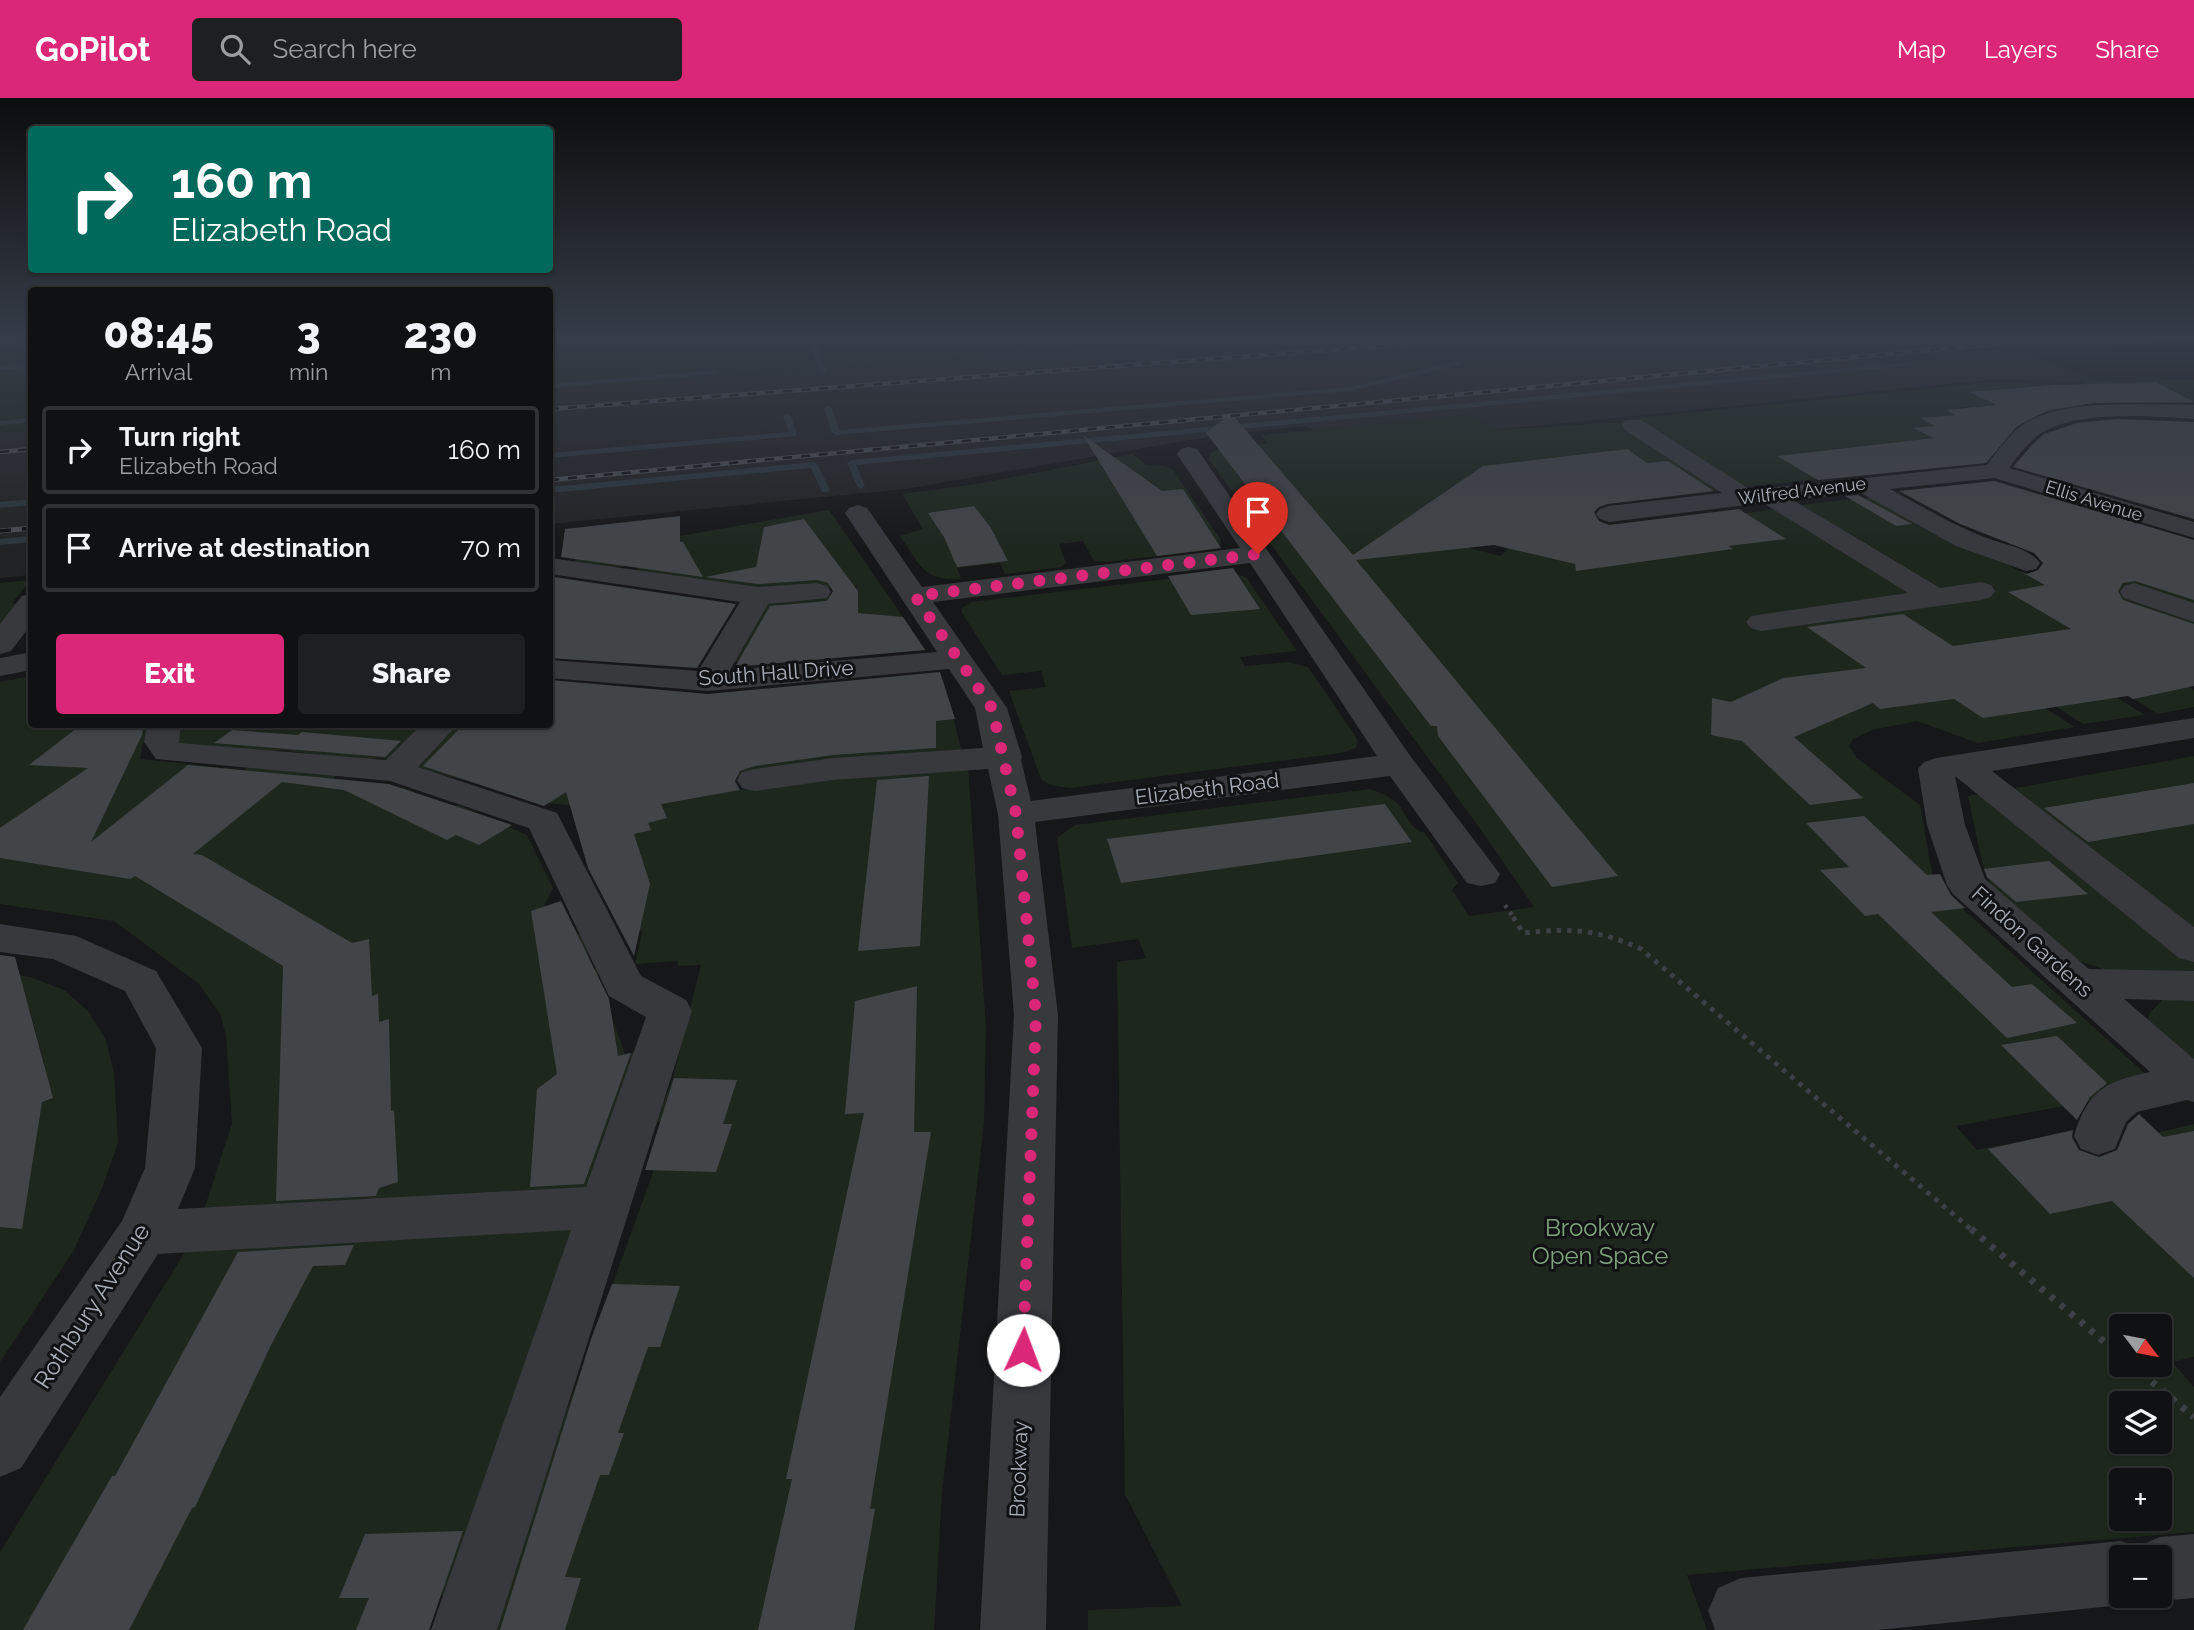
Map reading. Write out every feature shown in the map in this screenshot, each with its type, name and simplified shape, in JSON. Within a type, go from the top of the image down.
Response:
[{"type":"street","points":[[1995,471],[2015,443],[2039,424],[2081,415],[2126,410],[2194,412]]},
{"type":"street","points":[[1633,425],[1935,597]]},
{"type":"street","points":[[1189,454],[1399,764],[1481,874]]},
{"type":"street","name":"Wilfred Avenue","points":[[1609,514],[1995,471]]},
{"type":"street","name":"Ellis Avenue","points":[[1995,471],[2194,530]]},
{"type":"street","points":[[1863,484],[1965,540],[2010,554],[2026,563]]},
{"type":"street","name":"Brookway","points":[[858,513],[992,708],[1016,814],[1036,1015],[1013,1630]]},
{"type":"street","points":[[915,596],[1258,554]]},
{"type":"street","points":[[553,566],[758,596],[817,592]]},
{"type":"street","points":[[1761,622],[1981,591]]},
{"type":"street","points":[[2134,592],[2194,612]]},
{"type":"street","points":[[708,681],[758,596]]},
{"type":"street","points":[[0,645],[28,608]]},
{"type":"street","name":"South Hall Drive","points":[[553,668],[708,681],[960,659]]},
{"type":"street","points":[[0,667],[28,662]]},
{"type":"street","points":[[163,728],[161,742],[168,752],[394,771],[544,821],[624,986],[670,1011],[464,1630]]},
{"type":"street","points":[[394,771],[438,728]]},
{"type":"street","name":"Findon Gardens","points":[[2192,1084],[1967,885],[1947,825],[1936,769],[2194,728]]},
{"type":"street","points":[[755,780],[833,769],[1004,757]]},
{"type":"street","name":"Elizabeth Road","points":[[1016,814],[1399,764]]},
{"type":"street","points":[[1963,765],[2194,947]]},
{"type":"street","name":"Rothbury Avenue","points":[[0,938],[61,946],[141,981],[179,1048],[170,1168],[142,1233],[0,1448]]},
{"type":"street","points":[[2076,983],[2194,986]]},
{"type":"street","points":[[2098,1136],[2104,1115],[2112,1105],[2124,1098],[2192,1084]]},
{"type":"street","points":[[142,1233],[605,1207]]},
{"type":"street","points":[[2172,1568],[2194,1566]]},
{"type":"street","points":[[1748,1630],[1741,1611],[2109,1574]]},
{"type":"path","points":[[1481,874],[1523,933],[1581,927],[1611,934],[1641,950],[2109,1346]]},
{"type":"path","points":[[2146,1377],[2194,1418]]},
{"type":"shaded area","points":[[553,408],[1707,408],[1495,430],[1472,415],[1313,430],[1306,426],[1213,436],[905,489],[553,524]]},
{"type":"shaded area","points":[[28,430],[28,575],[0,578],[0,432]]},
{"type":"green space","points":[[0,408],[28,408],[28,430],[0,432]]},
{"type":"green space","points":[[1732,408],[1957,408],[1971,462],[1735,488],[1628,419]]},
{"type":"green space","points":[[1970,408],[2065,408],[1997,421]]},
{"type":"green space","name":"Brookway Open Space","points":[[1472,415],[1495,430],[1625,422],[1727,489],[1662,497],[1633,495],[1454,533],[1470,548],[1501,556],[1508,549],[1501,547],[1514,532],[1611,531],[1783,508],[1924,594],[1746,620],[1755,628],[1934,594],[1792,506],[1882,496],[2043,584],[2085,578],[2194,542],[2194,646],[2149,665],[2194,690],[2194,707],[2158,714],[2093,674],[2080,675],[2145,715],[2083,724],[1995,667],[1994,676],[2075,727],[1978,743],[1917,721],[1872,730],[1853,739],[1849,746],[1857,758],[1920,805],[1932,873],[1943,891],[2161,1088],[1956,1126],[1977,1150],[2039,1138],[2052,1142],[2136,1223],[2135,1138],[2194,1124],[2194,1357],[2172,1362],[2194,1387],[2194,1532],[1687,1575],[1707,1630],[1088,1630],[1088,1610],[1182,1606],[1125,1494],[1117,962],[1146,958],[1138,939],[1072,948],[1057,838],[1075,825],[1370,789],[1394,801],[1412,825],[1425,833],[1458,883],[1452,890],[1469,916],[1534,907],[1484,834],[1209,460],[1211,453],[1217,450],[1268,443],[1261,435]]},
{"type":"green space","points":[[1133,454],[1146,465],[1165,466],[1173,470],[1221,540],[1218,547],[1106,562],[1094,561],[1083,541],[1059,544],[1066,563],[1061,567],[1005,574],[1000,563],[957,568],[961,579],[948,579],[930,574],[924,569],[900,536],[923,529],[902,494],[977,484]]},
{"type":"green space","points":[[829,510],[926,650],[733,662],[765,599],[857,593],[857,586],[751,593],[662,577],[660,573],[640,576],[636,564],[608,569],[575,562],[575,554]]},
{"type":"green space","points":[[1227,572],[1246,577],[1297,651],[1240,657],[1245,666],[1288,662],[1308,667],[1354,734],[1358,741],[1356,748],[1341,753],[1069,788],[1050,785],[1041,779],[1009,691],[1046,687],[1041,671],[1002,675],[962,613],[962,608],[972,602]]},
{"type":"green space","points":[[28,580],[12,603],[21,605],[0,631],[0,583]]},
{"type":"green space","points":[[28,677],[28,728],[146,728],[140,759],[243,770],[248,767],[339,773],[325,786],[404,788],[453,809],[459,805],[527,835],[553,888],[544,907],[554,930],[580,934],[586,944],[591,969],[597,968],[602,994],[607,993],[613,1021],[625,1054],[638,1051],[586,1199],[199,1225],[232,1124],[226,1036],[221,1016],[199,984],[114,921],[0,904],[0,682]]},
{"type":"green space","points":[[943,680],[963,756],[786,769],[688,785],[689,799],[745,789],[968,766],[986,1028],[984,1123],[942,1493],[934,1630],[487,1630],[671,1123],[656,1122],[673,1078],[701,965],[678,966],[678,961],[635,964],[642,932],[615,913],[581,806],[546,803],[488,782],[464,780],[415,768],[424,761],[449,728],[553,728],[553,690],[665,698]]},
{"type":"green space","points":[[175,728],[428,728],[395,760],[376,758],[371,762],[281,750],[270,753],[175,747]]},
{"type":"green space","points":[[2194,756],[2194,933],[2004,790]]},
{"type":"green space","points":[[1987,793],[2194,955],[2194,979],[2106,970],[2071,958],[1992,891],[1982,862],[1968,796]]},
{"type":"green space","points":[[0,972],[30,977],[64,990],[88,1011],[105,1038],[114,1072],[118,1143],[102,1188],[73,1252],[0,1362],[0,1081],[44,1063],[30,1010],[17,1015]]},
{"type":"green space","points":[[2194,993],[2194,1064],[2149,1025],[2149,1014],[2164,998]]},
{"type":"green space","points":[[582,1215],[450,1595],[436,1595],[426,1630],[0,1630],[0,1552],[196,1234]]},
{"type":"building","points":[[2059,408],[2049,410],[2017,426],[1986,463],[1818,480],[1777,456],[1934,438],[1913,428],[1935,426],[1920,418],[1956,415],[1946,410]]},
{"type":"building","points":[[1231,413],[1353,555],[1483,466],[1627,449],[1647,463],[1668,461],[1714,491],[1608,504],[1594,512],[1599,521],[1609,525],[1739,509],[1786,539],[1576,571],[1575,564],[1494,545],[1356,560],[1618,876],[1552,887],[1438,736],[1437,726],[1431,726],[1206,433]]},
{"type":"building","points":[[2117,419],[2194,422],[2194,519],[2013,467],[2044,434],[2077,423]]},
{"type":"building","points":[[1083,435],[1162,491],[1183,489],[1221,548],[1157,556]]},
{"type":"building","points":[[1994,481],[2194,540],[2194,600],[2135,581],[2123,583],[2118,591],[2123,600],[2194,624],[2194,686],[2133,699],[2128,696],[1983,718],[1954,699],[1880,709],[1873,703],[1794,737],[1863,798],[1810,805],[1742,741],[1711,735],[1712,698],[1731,702],[1783,678],[1866,668],[1807,627],[1903,614],[1953,646],[2071,629],[2008,592],[2045,585],[2021,572],[2027,574],[2038,570],[2043,563],[2034,553],[1960,524],[1899,491]]},
{"type":"building","points":[[1858,495],[1912,524],[1896,526],[1845,496]]},
{"type":"building","points":[[974,506],[991,528],[1008,561],[957,567],[944,537],[928,513]]},
{"type":"building","points":[[680,516],[680,542],[683,542],[703,577],[561,557],[565,529]]},
{"type":"building","points":[[804,519],[858,591],[858,613],[903,617],[925,650],[735,667],[770,606],[827,601],[833,591],[828,583],[817,580],[758,584],[705,577],[756,567],[764,527]]},
{"type":"building","points":[[1233,568],[1260,609],[1191,615],[1168,576]]},
{"type":"building","points":[[553,578],[736,604],[697,668],[553,658]]},
{"type":"building","points":[[940,672],[955,719],[936,721],[936,748],[833,755],[755,766],[740,771],[735,781],[740,790],[661,804],[667,818],[648,823],[651,830],[634,834],[650,884],[634,956],[588,868],[566,792],[544,806],[423,766],[460,728],[553,728],[553,680],[708,694]]},
{"type":"building","points":[[77,728],[143,728],[91,842],[188,765],[389,784],[512,825],[479,845],[456,835],[447,840],[344,790],[282,782],[193,854],[202,855],[352,943],[369,939],[372,996],[378,994],[379,1022],[389,1019],[391,1111],[394,1110],[398,1182],[379,1188],[376,1196],[276,1201],[283,966],[135,876],[130,879],[0,858],[0,828],[88,768],[29,765]]},
{"type":"building","points":[[232,730],[298,735],[302,732],[401,741],[385,757],[214,743]]},
{"type":"building","points":[[929,776],[920,946],[858,951],[877,780]]},
{"type":"building","points":[[2194,783],[2194,824],[2088,842],[2044,808]]},
{"type":"building","points":[[1385,804],[1412,842],[1121,883],[1107,839]]},
{"type":"building","points":[[1864,816],[1927,875],[1940,874],[1951,895],[1965,908],[1931,912],[2012,987],[2032,984],[2077,1023],[2007,1038],[1878,914],[1865,916],[1820,870],[1849,867],[1806,823]]},
{"type":"building","points":[[2049,861],[2088,894],[2016,902],[1987,877],[1984,869]]},
{"type":"building","points":[[561,901],[609,999],[618,1056],[631,1053],[584,1184],[530,1187],[537,1089],[557,1074],[531,911]]},
{"type":"building","points":[[0,955],[15,957],[53,1098],[42,1102],[22,1229],[0,1227]]},
{"type":"building","points":[[917,986],[914,1132],[931,1132],[870,1509],[875,1509],[854,1630],[758,1630],[792,1479],[786,1479],[864,1113],[845,1114],[855,1001]]},
{"type":"building","points":[[2057,1036],[2107,1083],[2090,1097],[2077,1120],[2001,1045]]},
{"type":"building","points":[[674,1078],[737,1080],[723,1124],[732,1124],[716,1172],[645,1170]]},
{"type":"building","points":[[2139,1114],[2163,1137],[2194,1131],[2194,1278],[2112,1201],[2050,1214],[1988,1149],[2073,1130],[2072,1137],[2079,1150],[2099,1157],[2117,1150],[2128,1124]]},
{"type":"building","points":[[354,1245],[345,1265],[313,1266],[272,1343],[195,1507],[192,1508],[129,1630],[23,1630],[112,1476],[115,1476],[238,1252]]},
{"type":"building","points":[[612,1284],[680,1286],[660,1347],[648,1347],[618,1433],[624,1433],[609,1475],[600,1475],[565,1577],[581,1578],[565,1630],[500,1630],[591,1339]]},
{"type":"building","points":[[463,1531],[429,1630],[356,1630],[369,1598],[339,1598],[365,1534]]},
{"type":"waterway","points":[[828,408],[836,433],[1122,408]]},
{"type":"waterway","points":[[861,486],[851,463],[1433,408]]},
{"type":"waterway","points":[[553,456],[794,434],[787,416]]},
{"type":"waterway","points":[[0,423],[28,420]]},
{"type":"waterway","points":[[553,490],[814,465],[825,490]]},
{"type":"waterway","points":[[0,505],[28,502]]},
{"type":"waterway","points":[[0,542],[28,539]]},
{"type":"railway","points":[[553,480],[1310,408]]},
{"type":"railway","points":[[0,452],[28,449]]},
{"type":"railway","points":[[0,531],[28,528]]},
{"type":"route","points":[[1023,1350],[1036,1015],[1016,814],[992,708],[915,596],[1258,554]]}]
